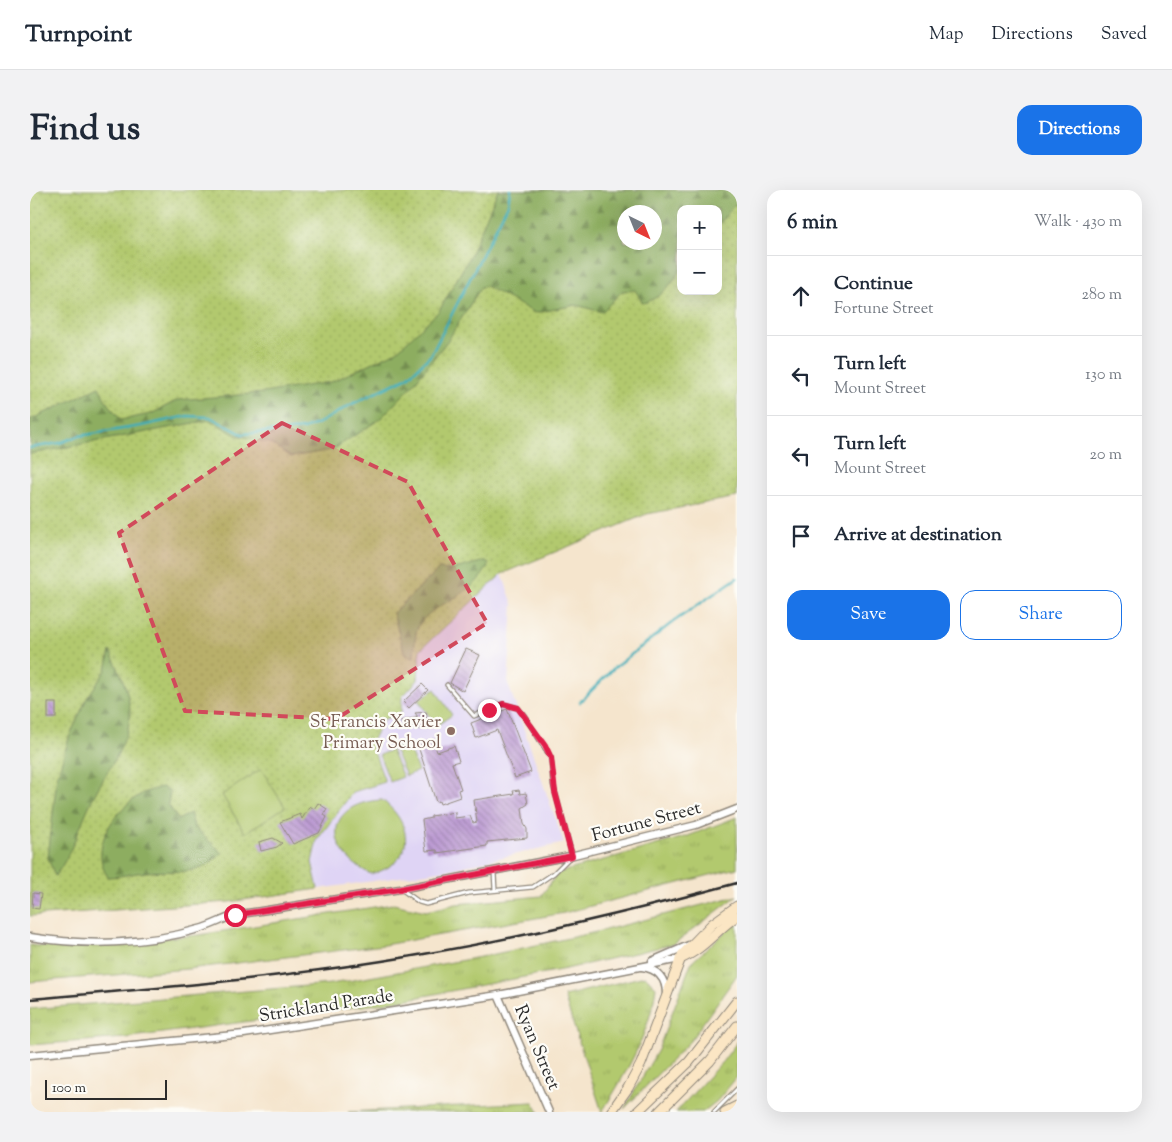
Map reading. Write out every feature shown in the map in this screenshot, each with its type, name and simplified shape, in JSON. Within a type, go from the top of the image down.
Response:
[{"type":"street","name":"Fortune Street","points":[[30,937],[97,943],[152,940],[200,929],[235,915],[400,889],[571,856],[696,825],[737,809]]},
{"type":"street","name":"Strickland Parade","points":[[625,969],[666,956],[696,939],[737,906]]},
{"type":"street","name":"Strickland Parade","points":[[30,1055],[244,1034],[498,995],[680,959],[697,950],[717,930],[737,916]]},
{"type":"street","name":"Strickland Parade","points":[[680,959],[696,939]]},
{"type":"street","points":[[611,1112],[638,1070],[680,959]]},
{"type":"street","points":[[635,967],[648,968],[660,976],[666,986],[665,1000]]},
{"type":"street","name":"Ryan Street","points":[[498,995],[549,1112]]},
{"type":"street","points":[[637,1112],[689,1062],[737,1001]]},
{"type":"street","points":[[659,1112],[710,1061],[737,1026]]},
{"type":"street","points":[[725,1112],[737,1106]]},
{"type":"lane","points":[[400,889],[423,904],[458,895],[532,887],[554,873],[571,856],[555,792],[551,758],[524,714],[518,708],[503,704],[476,715],[470,714],[448,685]]},
{"type":"lane","points":[[494,872],[495,890]]},
{"type":"lane","points":[[714,1112],[737,1089]]},
{"type":"highlighted area","points":[[282,423],[408,482],[487,623],[336,719],[185,711],[119,533]]},
{"type":"shaded area","name":"St Francis Xavier Primary School","points":[[502,574],[513,604],[508,684],[564,843],[448,870],[318,889],[312,862],[317,840],[353,792],[385,782],[371,743],[383,720],[401,712],[402,697],[418,680],[420,650]]},
{"type":"green space","points":[[30,190],[737,190],[737,497],[647,514],[502,574],[420,650],[418,680],[402,697],[401,712],[383,720],[371,743],[385,782],[353,792],[317,840],[312,862],[318,889],[229,902],[30,916]]},
{"type":"green space","points":[[498,190],[737,190],[737,202],[722,220],[722,205],[677,205],[677,274],[665,290],[649,301],[643,303],[635,290],[622,291],[602,312],[576,305],[535,313],[486,286],[481,287],[448,340],[411,387],[380,419],[332,450],[291,457],[270,443],[236,435],[210,420],[30,454],[30,420],[99,387],[105,399],[121,420],[151,414],[178,400],[263,393],[331,382],[397,351],[439,311],[469,258]]},
{"type":"green space","points":[[485,561],[489,563],[473,585],[424,618],[418,627],[415,638],[414,657],[405,655],[393,613],[439,569],[451,570]]},
{"type":"green space","points":[[110,651],[128,697],[130,705],[129,725],[120,749],[95,793],[66,860],[55,876],[48,858],[57,777],[70,735],[87,698],[106,670]]},
{"type":"green space","points":[[435,689],[452,715],[436,726],[418,700]]},
{"type":"green space","points":[[407,744],[418,771],[406,776],[394,749]]},
{"type":"green space","points":[[391,750],[403,777],[390,782],[379,755]]},
{"type":"green space","points":[[261,769],[285,807],[245,833],[222,795]]},
{"type":"green space","points":[[162,787],[170,791],[168,804],[178,820],[190,813],[194,827],[222,853],[203,867],[195,870],[146,872],[108,877],[103,866],[101,854],[102,843],[113,820],[121,810],[140,795]]},
{"type":"green space","points":[[382,800],[393,810],[400,821],[405,832],[405,842],[403,852],[396,861],[385,869],[371,874],[356,865],[345,854],[338,842],[337,830],[340,819],[349,810],[363,803]]},
{"type":"green space","points":[[737,817],[737,868],[564,913],[384,945],[188,969],[30,982],[30,945],[62,948],[198,935],[393,904],[426,911],[456,904],[541,896],[558,873],[688,836]]},
{"type":"green space","points":[[737,896],[674,944],[566,969],[393,1002],[125,1038],[30,1045],[30,1009],[331,984],[486,956],[601,931]]},
{"type":"green space","points":[[737,924],[737,975],[690,1041],[624,1109],[658,1050],[691,963],[726,931]]},
{"type":"green space","points":[[645,976],[656,987],[643,1036],[620,1082],[602,1112],[564,996]]},
{"type":"green space","points":[[737,1042],[737,1077],[717,1101],[703,1112],[676,1112],[723,1061]]},
{"type":"green space","points":[[533,1102],[539,1112],[348,1112]]},
{"type":"building","points":[[466,649],[480,655],[463,691],[450,683]]},
{"type":"building","points":[[422,684],[428,690],[409,708],[403,702]]},
{"type":"building","points":[[48,703],[56,703],[56,718],[48,718]]},
{"type":"building","points":[[507,709],[531,772],[515,778],[497,730],[476,738],[471,723]]},
{"type":"building","points":[[426,712],[427,728],[418,729],[418,726],[402,729],[401,721],[418,717],[415,713]]},
{"type":"building","points":[[433,740],[437,752],[454,746],[459,761],[452,763],[461,789],[458,790],[460,797],[440,804],[439,801],[436,802],[418,746]]},
{"type":"building","points":[[519,790],[520,794],[526,793],[528,804],[522,808],[527,838],[487,842],[487,846],[437,853],[437,850],[426,851],[422,820],[431,818],[431,816],[455,812],[455,818],[470,816],[473,823],[477,822],[474,800],[514,794],[513,791]]},
{"type":"building","points":[[318,803],[327,809],[324,815],[327,817],[319,833],[293,844],[280,822],[300,814],[302,819],[310,806],[314,809]]},
{"type":"building","points":[[273,838],[282,843],[277,847],[261,851],[259,842]]},
{"type":"building","points":[[33,893],[41,894],[39,909],[32,908]]},
{"type":"waterway","points":[[30,448],[59,443],[79,436],[187,416],[210,417],[242,434],[304,429],[408,377],[431,355],[508,204],[510,190]]},
{"type":"waterway","points":[[580,702],[614,668],[673,622],[737,578]]},
{"type":"railway","points":[[30,999],[228,981],[375,962],[542,931],[737,883]]},
{"type":"place","name":"St Francis Xavier Primary School","points":[[451,731]]},
{"type":"route","points":[[235,915],[400,889],[572,856],[553,784],[553,765],[545,745],[518,708],[503,704],[489,710]]}]
